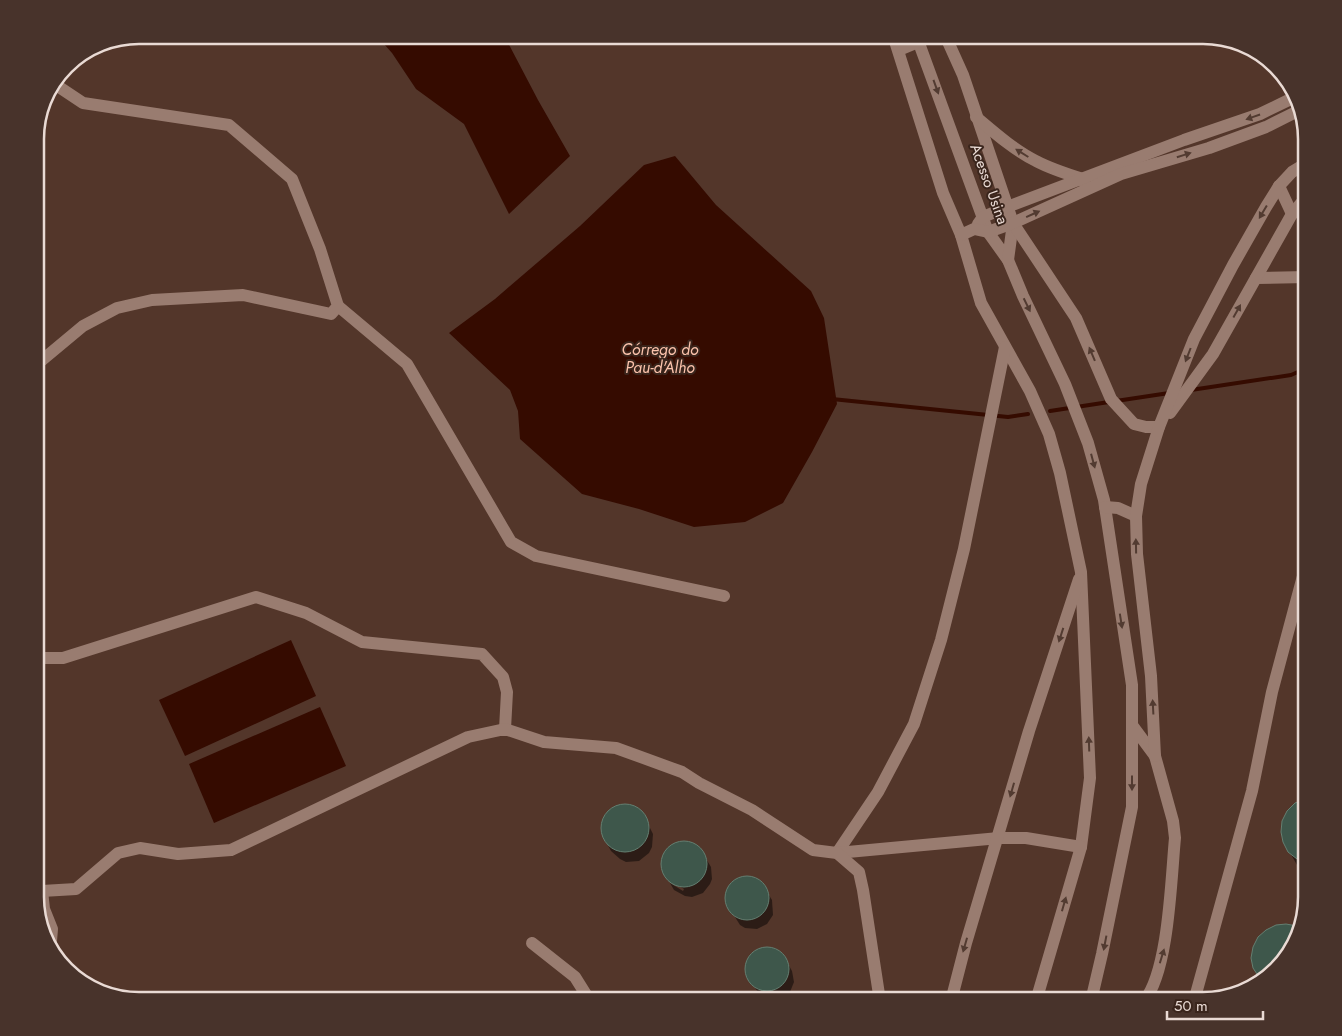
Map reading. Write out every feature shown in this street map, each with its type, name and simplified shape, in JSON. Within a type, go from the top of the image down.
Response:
[{"type":"street","points":[[897,44],[943,192],[961,235],[981,303],[1030,391],[1048,434],[1060,473],[1081,572],[1090,778],[1081,847],[1039,992]]},
{"type":"street","points":[[899,50],[908,44]]},
{"type":"street","name":"Acesso Usina","points":[[919,44],[988,232],[1008,260]]},
{"type":"street","name":"Acesso Usina","points":[[950,44],[1013,223],[1008,260]]},
{"type":"street","points":[[59,88],[84,103],[229,125],[292,179],[320,249],[338,306],[407,364],[511,542],[536,556],[724,596]]},
{"type":"street","points":[[974,229],[988,232],[1013,223],[1085,184],[1184,140],[1260,114],[1289,100]]},
{"type":"street","points":[[961,235],[974,229],[983,217],[1007,207],[1209,148],[1250,133],[1294,113]]},
{"type":"street","points":[[976,117],[1014,148],[1034,161],[1085,184]]},
{"type":"street","points":[[1175,400],[1176,384],[1198,331],[1233,264],[1279,186],[1292,172],[1298,169]]},
{"type":"street","points":[[1279,186],[1292,214]]},
{"type":"street","points":[[1151,992],[1165,948],[1175,838],[1173,821],[1156,756],[1151,676],[1137,554],[1136,516],[1141,484],[1159,427],[1175,400],[1193,382],[1213,354],[1292,214],[1298,207]]},
{"type":"street","points":[[1013,223],[1076,318],[1111,399],[1134,424],[1146,427],[1159,427]]},
{"type":"street","points":[[1008,260],[1071,399],[1088,443],[1105,507],[1132,685],[1132,807],[1093,992]]},
{"type":"street","points":[[1256,278],[1298,277]]},
{"type":"street","points":[[44,358],[83,326],[117,308],[152,300],[243,295],[331,314],[338,306]]},
{"type":"street","points":[[837,853],[878,792],[914,724],[944,631],[964,549],[1005,347]]},
{"type":"street","points":[[1105,507],[1118,508],[1136,516]]},
{"type":"street","points":[[953,992],[1029,731],[1081,572]]},
{"type":"street","points":[[1196,992],[1252,791],[1272,692],[1298,595]]},
{"type":"street","points":[[44,658],[63,658],[256,597],[306,613],[362,642],[482,654],[503,677],[507,692],[505,729]]},
{"type":"street","points":[[1132,725],[1156,756]]},
{"type":"street","points":[[44,888],[76,889],[118,853],[140,848],[178,854],[231,850],[468,737],[505,729],[544,742],[616,748],[682,772],[699,783],[752,810],[813,850],[837,853],[999,838],[1026,838],[1081,847]]},
{"type":"street","points":[[837,853],[859,872],[864,890],[879,992]]},
{"type":"street","points":[[45,913],[52,929],[52,935]]},
{"type":"street","points":[[532,943],[575,977],[584,992]]},
{"type":"shaded area","points":[[1210,44],[1234,49],[1251,56],[1261,63],[1275,76],[1288,97],[1293,108],[1298,132],[1298,904],[1291,934],[1279,955],[1266,969],[1245,982],[1222,990],[1203,992],[139,992],[108,987],[91,980],[81,973],[67,960],[51,934],[44,904],[44,132],[51,102],[63,81],[76,67],[91,56],[114,47],[126,45]]},
{"type":"water","points":[[384,44],[509,44],[570,156],[509,214],[464,124],[416,89]]},
{"type":"water","name":"Córrego do Pau-d'Alho","points":[[675,156],[716,205],[811,291],[824,318],[837,404],[783,503],[745,522],[694,527],[639,509],[582,494],[520,439],[518,411],[510,390],[449,333],[495,299],[580,226],[644,165]]},
{"type":"water","points":[[291,640],[316,696],[185,756],[159,700]]},
{"type":"water","points":[[320,707],[346,766],[214,823],[189,764]]},
{"type":"building","points":[[1298,802],[1298,859],[1288,852],[1281,832],[1282,821],[1287,811]]},
{"type":"building","points":[[620,804],[630,804],[642,811],[649,823],[649,833],[642,845],[630,852],[620,852],[612,848],[605,841],[601,833],[601,823],[605,815],[612,808]]},
{"type":"building","points":[[679,841],[689,841],[703,851],[707,864],[703,877],[697,883],[689,887],[679,887],[665,877],[661,869],[661,859],[671,845]]},
{"type":"building","points":[[747,876],[759,880],[765,886],[769,898],[765,910],[759,916],[747,920],[735,916],[729,910],[725,898],[729,886],[735,880]]},
{"type":"building","points":[[1276,925],[1294,925],[1286,945],[1279,955],[1258,975],[1253,968],[1251,958],[1253,947],[1258,937]]},
{"type":"building","points":[[763,947],[771,947],[783,953],[789,969],[783,985],[771,991],[763,991],[751,985],[745,973],[745,965],[751,953]]},
{"type":"waterway","points":[[1191,390],[1291,375],[1298,372]]},
{"type":"waterway","points":[[1116,401],[1169,393]]},
{"type":"waterway","points":[[832,399],[1008,417],[1028,414]]},
{"type":"waterway","points":[[1050,411],[1109,402]]}]
